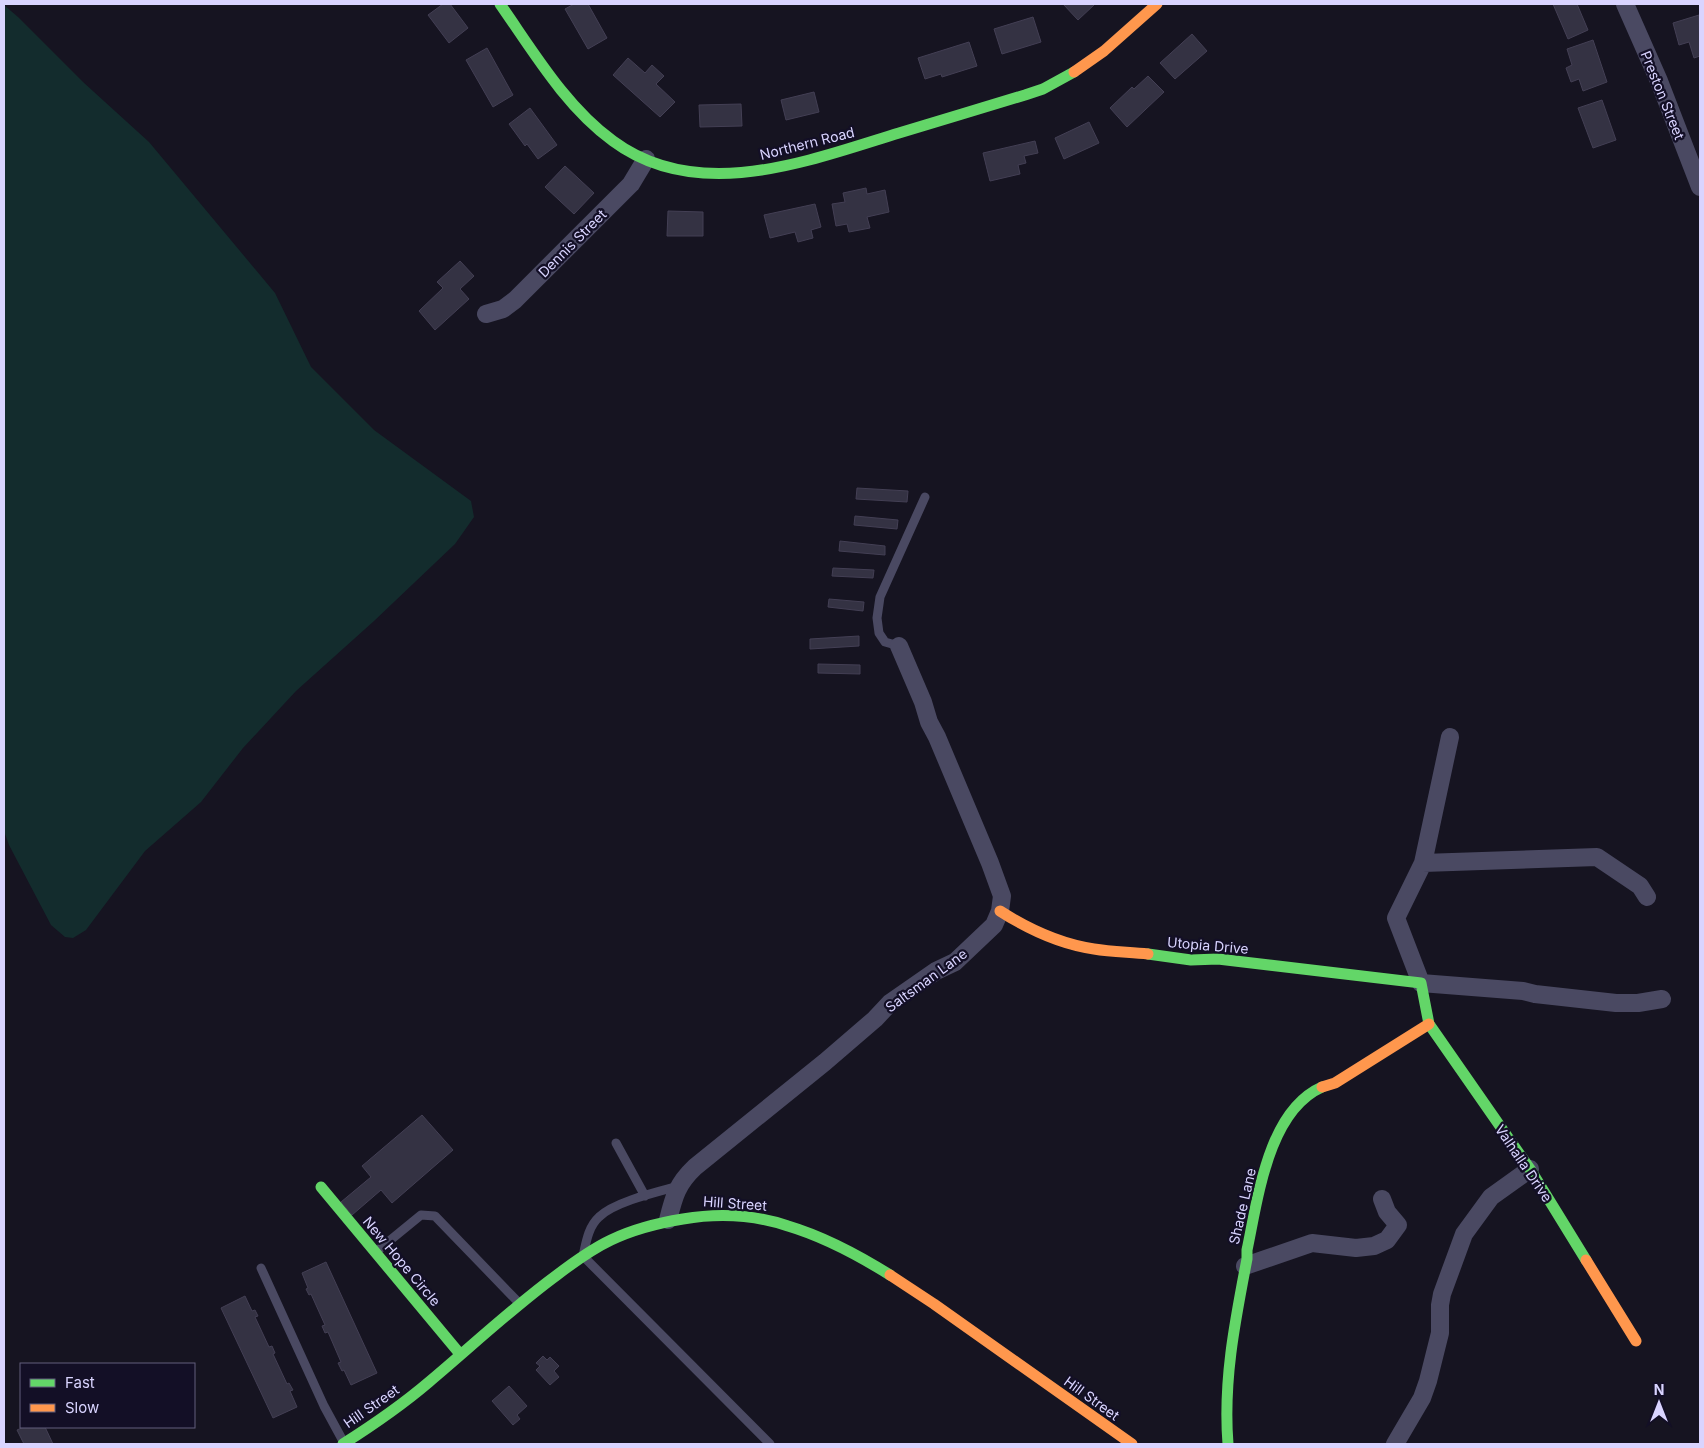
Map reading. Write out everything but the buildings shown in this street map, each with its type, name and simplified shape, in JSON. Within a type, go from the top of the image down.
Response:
[{"type":"street","name":"Northern Road","points":[[500,4],[574,105],[614,142],[663,167],[690,173],[718,175],[774,168],[828,155],[1043,89],[1068,77],[1111,46],[1157,4]]},
{"type":"street","name":"Preston Street","points":[[1625,4],[1659,81],[1700,187]]},
{"type":"street","name":"Dennis Street","points":[[486,314],[502,309],[515,300],[632,184],[646,159]]},
{"type":"street","points":[[899,646],[923,702],[929,722],[990,863],[1002,896],[1000,911]]},
{"type":"street","name":"Valhalla Drive","points":[[1450,737],[1423,863],[1396,918],[1421,983],[1429,1024],[1530,1169],[1636,1342]]},
{"type":"street","points":[[1423,863],[1596,857],[1640,886],[1647,897]]},
{"type":"street","name":"Utopia Drive","points":[[1000,911],[1038,932],[1090,948],[1168,958],[1206,961],[1218,959],[1421,983]]},
{"type":"street","name":"Saltsman Lane","points":[[668,1220],[678,1186],[695,1167],[825,1062],[875,1019],[890,1003],[936,972],[955,962],[994,925],[1000,911]]},
{"type":"street","points":[[1421,983],[1523,991],[1616,1003],[1638,1003],[1662,999]]},
{"type":"street","name":"Shade Lane","points":[[1228,1444],[1225,1402],[1247,1250],[1261,1181],[1279,1133],[1296,1105],[1309,1095],[1324,1086],[1335,1083],[1429,1024]]},
{"type":"street","points":[[1396,1444],[1422,1398],[1428,1381],[1440,1333],[1442,1294],[1464,1234],[1491,1197],[1530,1169]]},
{"type":"street","name":"New Hope Circle","points":[[321,1187],[460,1354]]},
{"type":"street","points":[[1245,1266],[1312,1243],[1356,1248],[1374,1246],[1387,1240],[1398,1225],[1387,1212],[1382,1199]]},
{"type":"street","name":"Hill Street","points":[[343,1444],[407,1399],[520,1303],[583,1256],[640,1227],[702,1214],[766,1218],[799,1228],[864,1258],[927,1299],[1132,1444]]},
{"type":"lane","points":[[899,646],[885,642],[879,634],[877,618],[880,597],[925,497]]},
{"type":"lane","points":[[616,1143],[645,1196]]},
{"type":"lane","points":[[678,1186],[610,1209],[598,1217],[589,1231],[583,1256],[770,1444]]},
{"type":"lane","points":[[375,1253],[421,1215],[435,1216],[520,1303]]},
{"type":"lane","points":[[261,1268],[343,1444]]},
{"type":"green space","points":[[4,5],[83,82],[149,142],[275,293],[311,367],[374,430],[471,501],[474,517],[455,544],[374,621],[296,691],[243,748],[201,802],[145,851],[86,930],[73,938],[65,937],[51,925],[9,845],[4,831]]},
{"type":"traffic: fast","points":[[500,4],[565,95],[596,127],[613,141],[646,160],[681,170],[717,174],[754,171],[828,155],[1043,89],[1074,72]]},
{"type":"traffic: fast","points":[[1148,954],[1191,960],[1218,959],[1421,983],[1429,1024],[1530,1169],[1586,1260]]},
{"type":"traffic: fast","points":[[1228,1444],[1227,1397],[1231,1351],[1247,1250],[1261,1182],[1277,1135],[1289,1115],[1304,1099],[1322,1087]]},
{"type":"traffic: fast","points":[[321,1187],[460,1354]]},
{"type":"traffic: fast","points":[[343,1444],[408,1399],[524,1301],[570,1265],[604,1244],[637,1230],[696,1217],[736,1216],[763,1219],[802,1230],[828,1241],[890,1275]]},
{"type":"traffic: slow","points":[[1074,72],[1104,51],[1157,4]]},
{"type":"traffic: slow","points":[[1000,911],[1033,930],[1081,947],[1148,954]]},
{"type":"traffic: slow","points":[[1322,1087],[1335,1083],[1429,1024]]},
{"type":"traffic: slow","points":[[1586,1260],[1636,1341]]},
{"type":"traffic: slow","points":[[890,1275],[1132,1444]]}]
